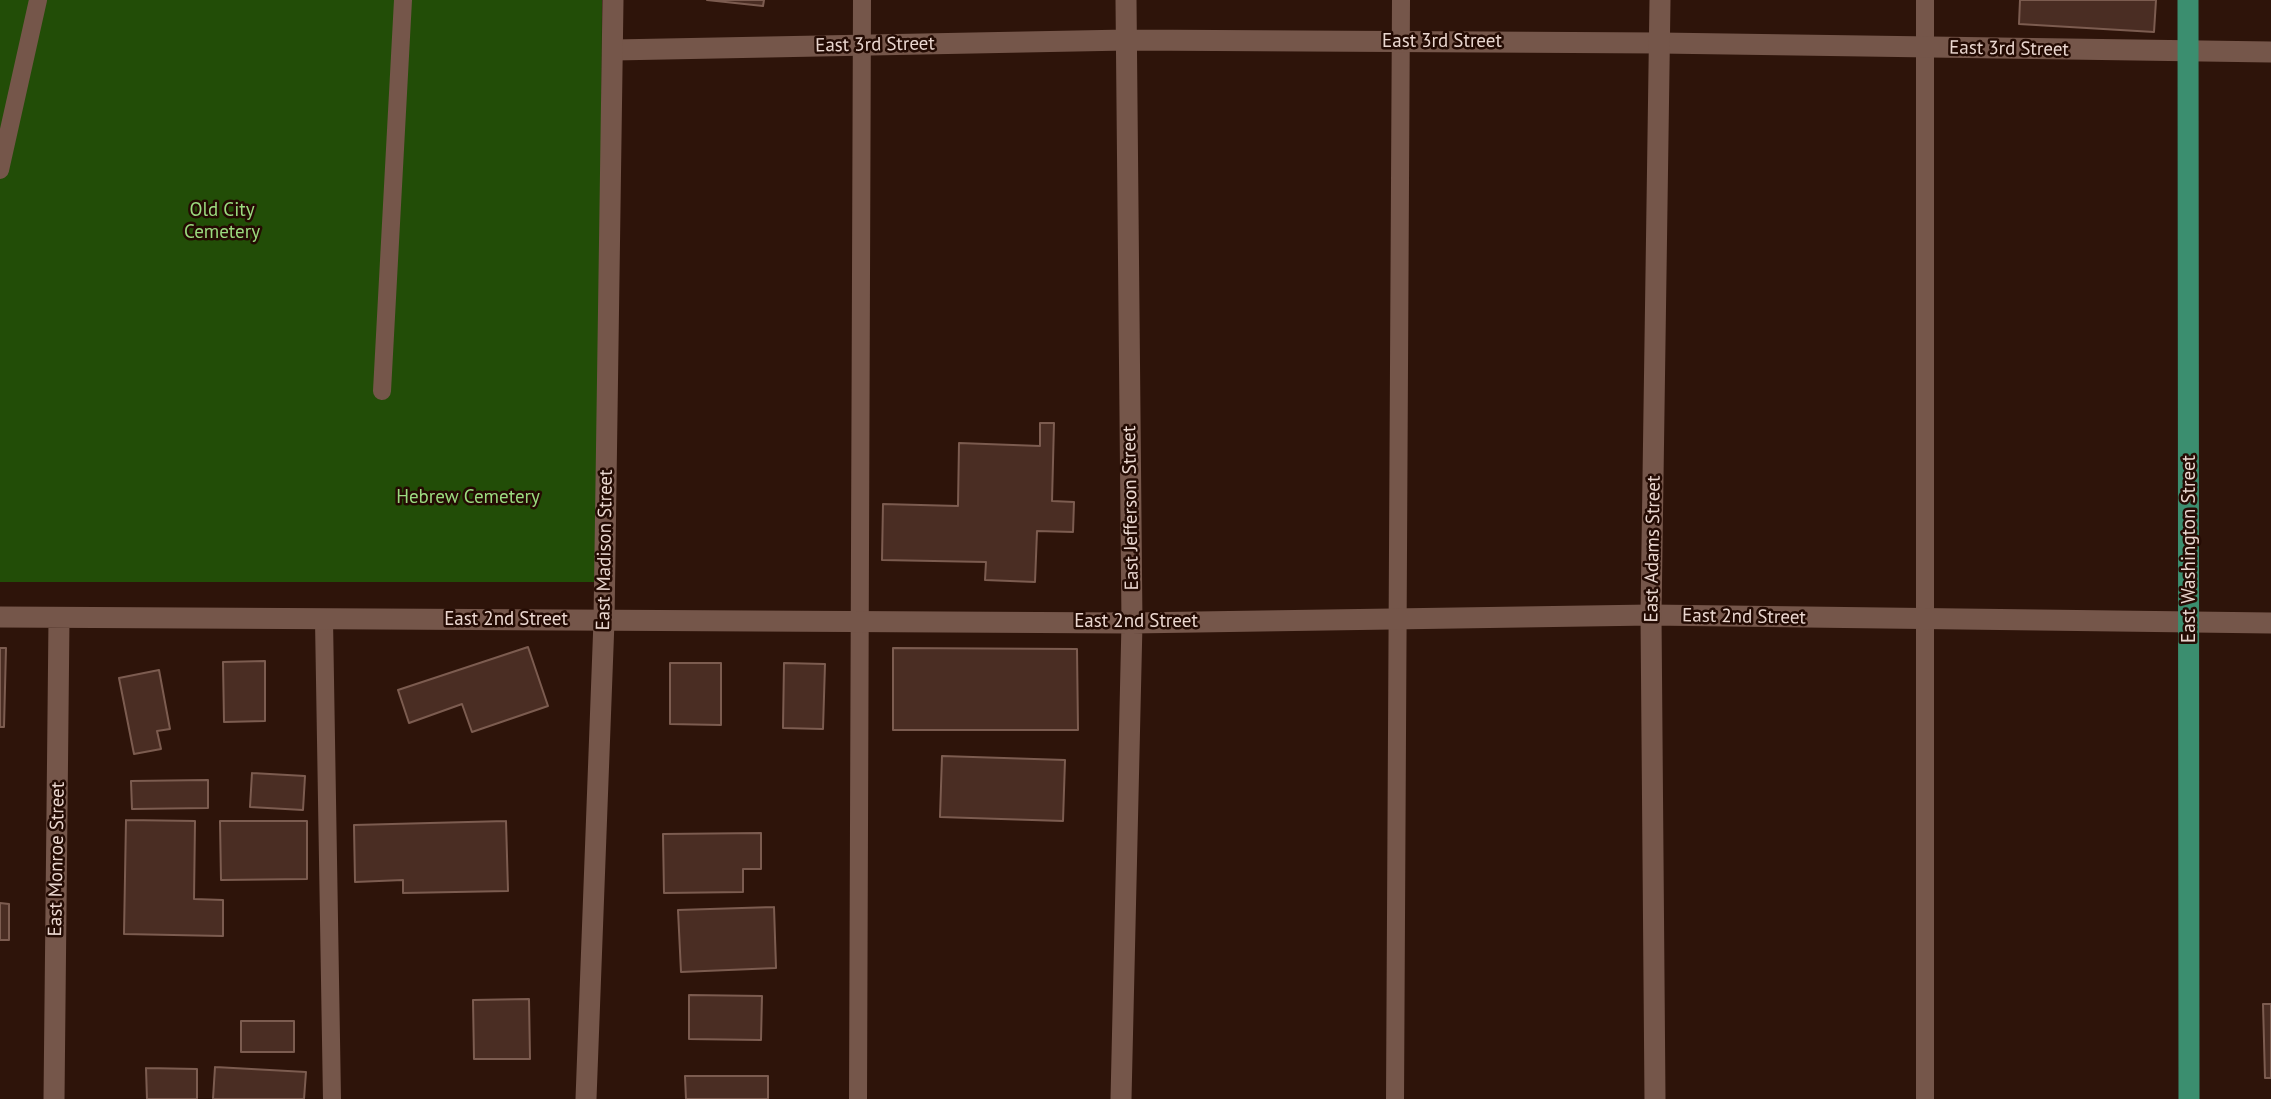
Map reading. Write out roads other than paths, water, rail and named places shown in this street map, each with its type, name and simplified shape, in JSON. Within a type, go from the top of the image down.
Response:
[{"type":"main road","name":"East Washington Street","points":[[2188,0],[2191,624],[2189,1099]]},
{"type":"street","name":"East Madison Street","points":[[586,1099],[604,621],[613,0]]},
{"type":"street","name":"East Jefferson Street","points":[[1121,1099],[1132,623],[1126,0]]},
{"type":"street","name":"East Adams Street","points":[[1655,1099],[1651,615],[1660,0]]},
{"type":"street","name":"East 3rd Street","points":[[614,50],[1126,40],[1660,43],[2271,52]]},
{"type":"street","name":"East 2nd Street","points":[[0,617],[1132,623],[1651,615],[2271,623]]},
{"type":"street","name":"East Monroe Street","points":[[54,1099],[59,619]]},
{"type":"lane","points":[[0,170],[38,0]]},
{"type":"lane","points":[[382,391],[403,0]]},
{"type":"lane","points":[[858,1099],[862,0]]},
{"type":"lane","points":[[1395,1099],[1401,0]]},
{"type":"lane","points":[[1925,0],[1925,1099]]},
{"type":"lane","points":[[324,620],[332,1099]]},
{"type":"park label","name":"Old City Cemetery","points":[[222,222]]},
{"type":"park label","name":"Hebrew Cemetery","points":[[468,498]]}]
